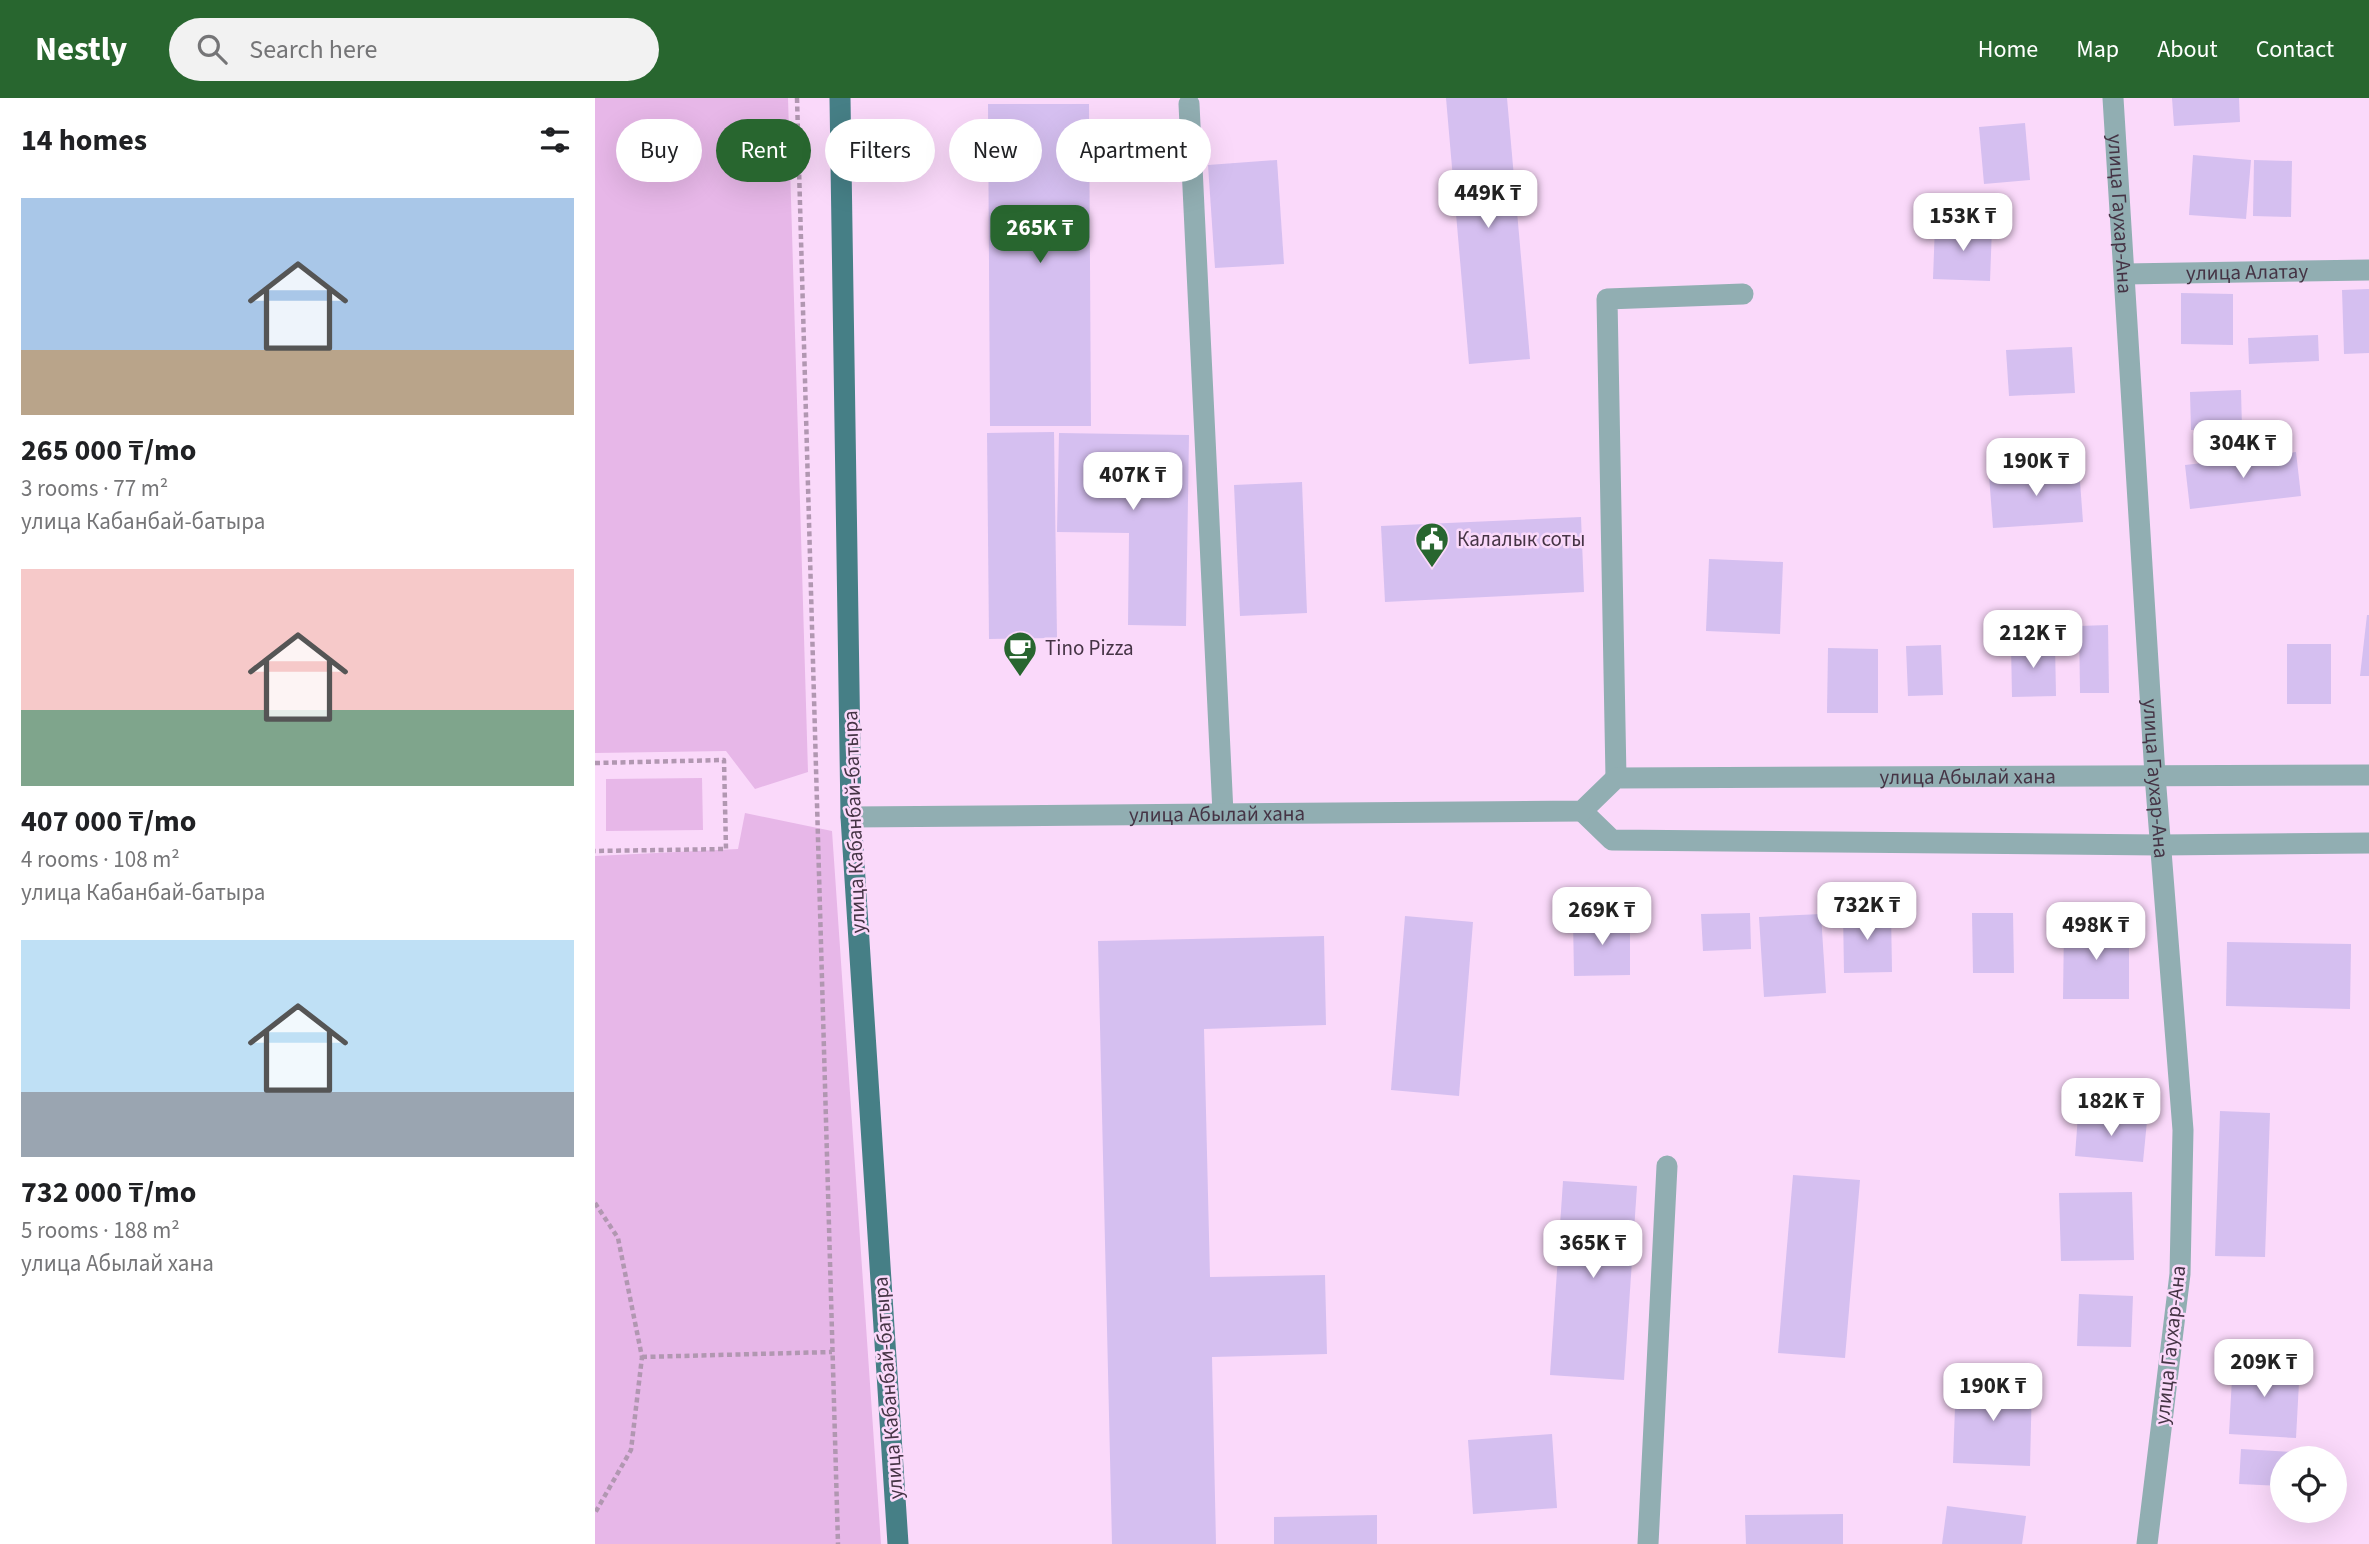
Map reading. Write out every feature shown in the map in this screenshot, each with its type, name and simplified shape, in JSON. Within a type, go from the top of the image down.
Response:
[{"type":"main road","name":"улица Кабанбай-батыра","points":[[840,98],[851,817],[898,1544]]},
{"type":"street","name":"улица Гаухар-Ана","points":[[2113,98],[2155,775],[2183,1130],[2180,1261],[2147,1544]]},
{"type":"street","points":[[1189,104],[1223,813]]},
{"type":"street","name":"улица Алатау","points":[[2125,274],[2369,270]]},
{"type":"street","points":[[1742,293],[1607,299],[1616,778],[1582,811],[1612,840],[2160,845],[2369,843]]},
{"type":"street","name":"улица Абылай хана","points":[[1616,778],[2369,775]]},
{"type":"street","name":"улица Абылай хана","points":[[851,817],[1582,811]]},
{"type":"street","points":[[1648,1544],[1667,1166]]},
{"type":"path","points":[[797,98],[838,1544]]},
{"type":"path","points":[[595,763],[724,760],[726,849],[595,851]]},
{"type":"path","points":[[595,1203],[618,1238],[642,1357],[631,1450],[595,1513]]},
{"type":"path","points":[[642,1357],[832,1352]]},
{"type":"shaded area","points":[[595,98],[788,98],[789,119],[716,119],[716,182],[790,182],[808,772],[755,789],[726,751],[595,753]]},
{"type":"shaded area","points":[[702,778],[703,830],[606,831],[606,779]]},
{"type":"shaded area","points":[[745,813],[832,831],[881,1544],[595,1544],[595,856],[738,849]]},
{"type":"building","points":[[1446,98],[1507,98],[1530,359],[1469,364]]},
{"type":"building","points":[[2172,98],[2239,98],[2240,122],[2174,126]]},
{"type":"building","points":[[988,104],[1089,104],[1089,119],[1056,119],[1056,182],[1089,182],[1091,426],[990,426],[988,182],[1042,182],[1042,119],[988,119]]},
{"type":"building","points":[[2025,123],[2030,180],[1984,184],[1979,127]]},
{"type":"building","points":[[2193,155],[2251,160],[2246,219],[2189,215]]},
{"type":"building","points":[[1277,160],[1284,264],[1215,268],[1209,182],[1211,165]]},
{"type":"building","points":[[2254,160],[2292,161],[2291,217],[2253,216]]},
{"type":"building","points":[[1935,225],[1992,227],[1990,281],[1933,279]]},
{"type":"building","points":[[2369,289],[2369,353],[2344,354],[2342,290]]},
{"type":"building","points":[[2181,293],[2233,294],[2233,345],[2181,344]]},
{"type":"building","points":[[2318,335],[2319,361],[2249,364],[2248,338]]},
{"type":"building","points":[[2072,347],[2075,393],[2009,396],[2006,350]]},
{"type":"building","points":[[2241,390],[2242,428],[2191,430],[2190,392]]},
{"type":"building","points":[[1054,432],[1057,638],[989,639],[987,433]]},
{"type":"building","points":[[1059,433],[1189,435],[1186,626],[1128,625],[1129,533],[1057,532]]},
{"type":"building","points":[[2296,452],[2301,496],[2190,509],[2185,465]]},
{"type":"building","points":[[2079,468],[2083,522],[1993,528],[1989,475]]},
{"type":"building","points":[[1302,482],[1307,613],[1240,616],[1234,485]]},
{"type":"building","points":[[1581,517],[1584,592],[1385,602],[1381,526]]},
{"type":"building","points":[[1709,559],[1783,562],[1780,634],[1706,631]]},
{"type":"building","points":[[2367,615],[2369,676],[2360,676]]},
{"type":"building","points":[[2108,625],[2109,693],[2080,693],[2079,626]]},
{"type":"building","points":[[2055,644],[2056,696],[2012,697],[2011,645]]},
{"type":"building","points":[[2287,644],[2331,644],[2331,704],[2287,704]]},
{"type":"building","points":[[1941,645],[1943,695],[1908,696],[1906,646]]},
{"type":"building","points":[[1828,648],[1878,649],[1878,713],[1827,713]]},
{"type":"building","points":[[1891,911],[1892,972],[1844,973],[1843,912]]},
{"type":"building","points":[[1750,913],[1751,949],[1703,951],[1701,914]]},
{"type":"building","points":[[1972,913],[2013,913],[2014,973],[1973,973]]},
{"type":"building","points":[[1821,914],[1826,993],[1764,997],[1759,917]]},
{"type":"building","points":[[1405,916],[1473,922],[1459,1096],[1391,1090]]},
{"type":"building","points":[[1630,918],[1630,975],[1574,976],[1573,919]]},
{"type":"building","points":[[2064,924],[2129,925],[2129,999],[2063,999]]},
{"type":"building","points":[[1324,936],[1326,1025],[1204,1029],[1210,1277],[1325,1275],[1327,1354],[1212,1357],[1216,1544],[1112,1544],[1098,941]]},
{"type":"building","points":[[2227,942],[2351,944],[2350,1009],[2226,1006]]},
{"type":"building","points":[[2220,1111],[2270,1113],[2265,1257],[2215,1256]]},
{"type":"building","points":[[2078,1115],[2147,1121],[2143,1162],[2075,1156]]},
{"type":"building","points":[[1793,1175],[1860,1180],[1845,1358],[1778,1353]]},
{"type":"building","points":[[1563,1181],[1637,1186],[1624,1380],[1550,1375]]},
{"type":"building","points":[[2132,1192],[2134,1260],[2061,1261],[2059,1193]]},
{"type":"building","points":[[2079,1294],[2133,1296],[2131,1347],[2077,1346]]},
{"type":"building","points":[[2233,1359],[2300,1364],[2296,1438],[2229,1434]]},
{"type":"building","points":[[1956,1379],[2032,1382],[2030,1466],[1953,1463]]},
{"type":"building","points":[[1552,1434],[1557,1508],[1473,1514],[1468,1440]]},
{"type":"building","points":[[2241,1449],[2270,1451],[2270,1485],[2239,1484]]},
{"type":"building","points":[[1947,1506],[2026,1516],[2022,1544],[1942,1544]]},
{"type":"building","points":[[1843,1514],[1843,1544],[1746,1544],[1745,1515]]},
{"type":"building","points":[[1377,1515],[1377,1544],[1274,1544],[1274,1517]]},
{"type":"place","name":"Калалык соты","points":[[1432,569]]},
{"type":"place","name":"Tino Pizza","points":[[1020,678]]}]
